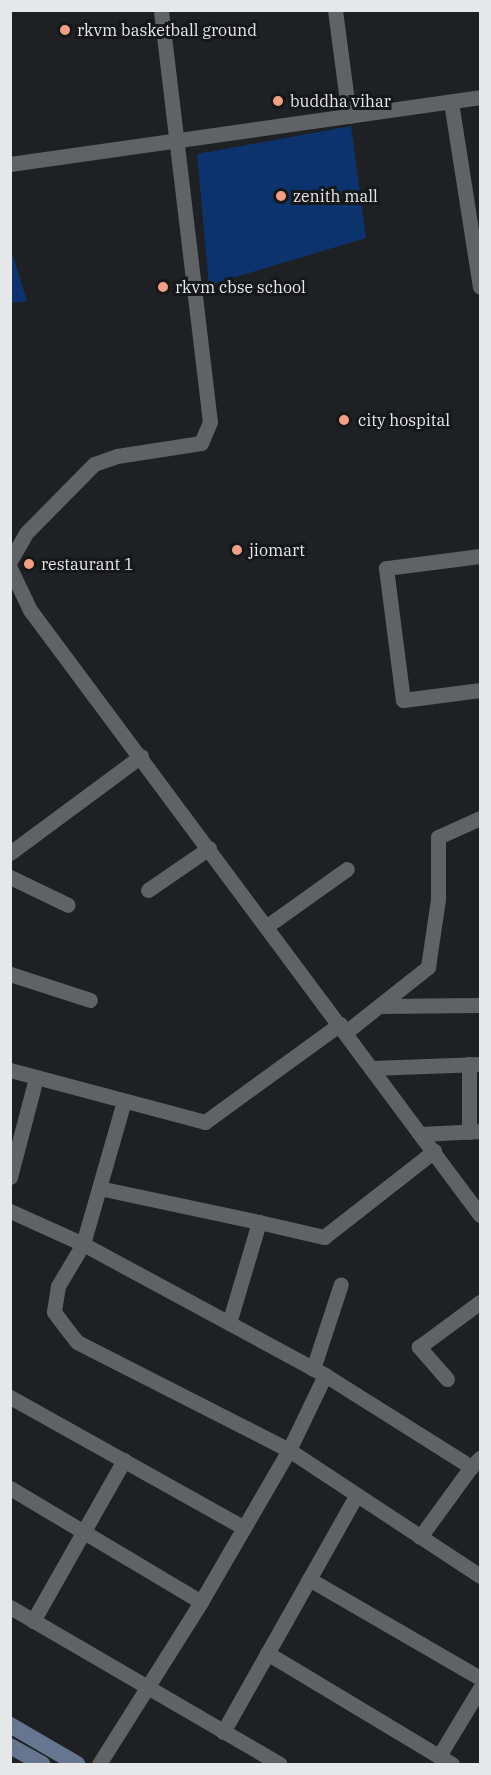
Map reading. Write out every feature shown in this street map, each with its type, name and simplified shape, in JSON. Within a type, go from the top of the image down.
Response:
[{"type":"main road","points":[[10,1725],[72,1763]]},
{"type":"main road","points":[[10,1746],[42,1764]]},
{"type":"street","points":[[10,561],[26,533],[94,464],[117,456],[201,443],[210,422],[179,141],[161,10]]},
{"type":"street","points":[[335,10],[349,116]]},
{"type":"street","points":[[10,164],[480,97]]},
{"type":"street","points":[[451,102],[480,287]]},
{"type":"street","points":[[480,556],[386,568],[404,700],[480,690]]},
{"type":"street","points":[[10,568],[30,610],[478,1207]]},
{"type":"street","points":[[10,853],[141,756]]},
{"type":"street","points":[[10,1070],[205,1122],[343,1028],[380,1006],[428,967],[438,899],[438,837],[480,818]]},
{"type":"street","points":[[148,890],[209,848]]},
{"type":"street","points":[[267,926],[347,869]]},
{"type":"street","points":[[10,877],[68,905]]},
{"type":"street","points":[[10,974],[90,1000]]},
{"type":"street","points":[[380,1006],[480,1005]]},
{"type":"street","points":[[372,1068],[475,1064],[475,1132],[421,1134]]},
{"type":"street","points":[[10,1178],[36,1078]]},
{"type":"street","points":[[124,1101],[83,1244],[58,1286],[54,1312],[77,1342],[289,1450],[480,1576]]},
{"type":"street","points":[[99,1188],[260,1221],[324,1237],[434,1151]]},
{"type":"street","points":[[10,1211],[83,1244],[319,1372],[476,1462],[420,1537]]},
{"type":"street","points":[[229,1323],[260,1221]]},
{"type":"street","points":[[99,1764],[201,1602],[241,1526],[289,1450],[319,1372],[341,1284]]},
{"type":"street","points":[[447,1379],[418,1347],[480,1302]]},
{"type":"street","points":[[10,1397],[241,1526]]},
{"type":"street","points":[[33,1620],[124,1460]]},
{"type":"street","points":[[10,1488],[86,1529],[201,1602]]},
{"type":"street","points":[[223,1731],[356,1496]]},
{"type":"street","points":[[309,1579],[480,1678]]},
{"type":"street","points":[[10,1607],[280,1764]]},
{"type":"street","points":[[267,1653],[446,1760],[480,1688]]},
{"type":"building","name":"zenith mall","points":[[351,126],[366,238],[209,285],[197,154]]},
{"type":"building","points":[[10,256],[13,256],[27,301],[10,303]]},
{"type":"place","name":"rkvm basketball ground","points":[[65,30]]},
{"type":"place","name":"buddha vihar","points":[[278,101]]},
{"type":"place","name":"zenith mall","points":[[281,196]]},
{"type":"place","name":"rkvm cbse school","points":[[163,287]]},
{"type":"place","name":"city hospital","points":[[344,420]]},
{"type":"place","name":"jiomart","points":[[237,550]]},
{"type":"place","name":"restaurant 1","points":[[29,564]]}]
